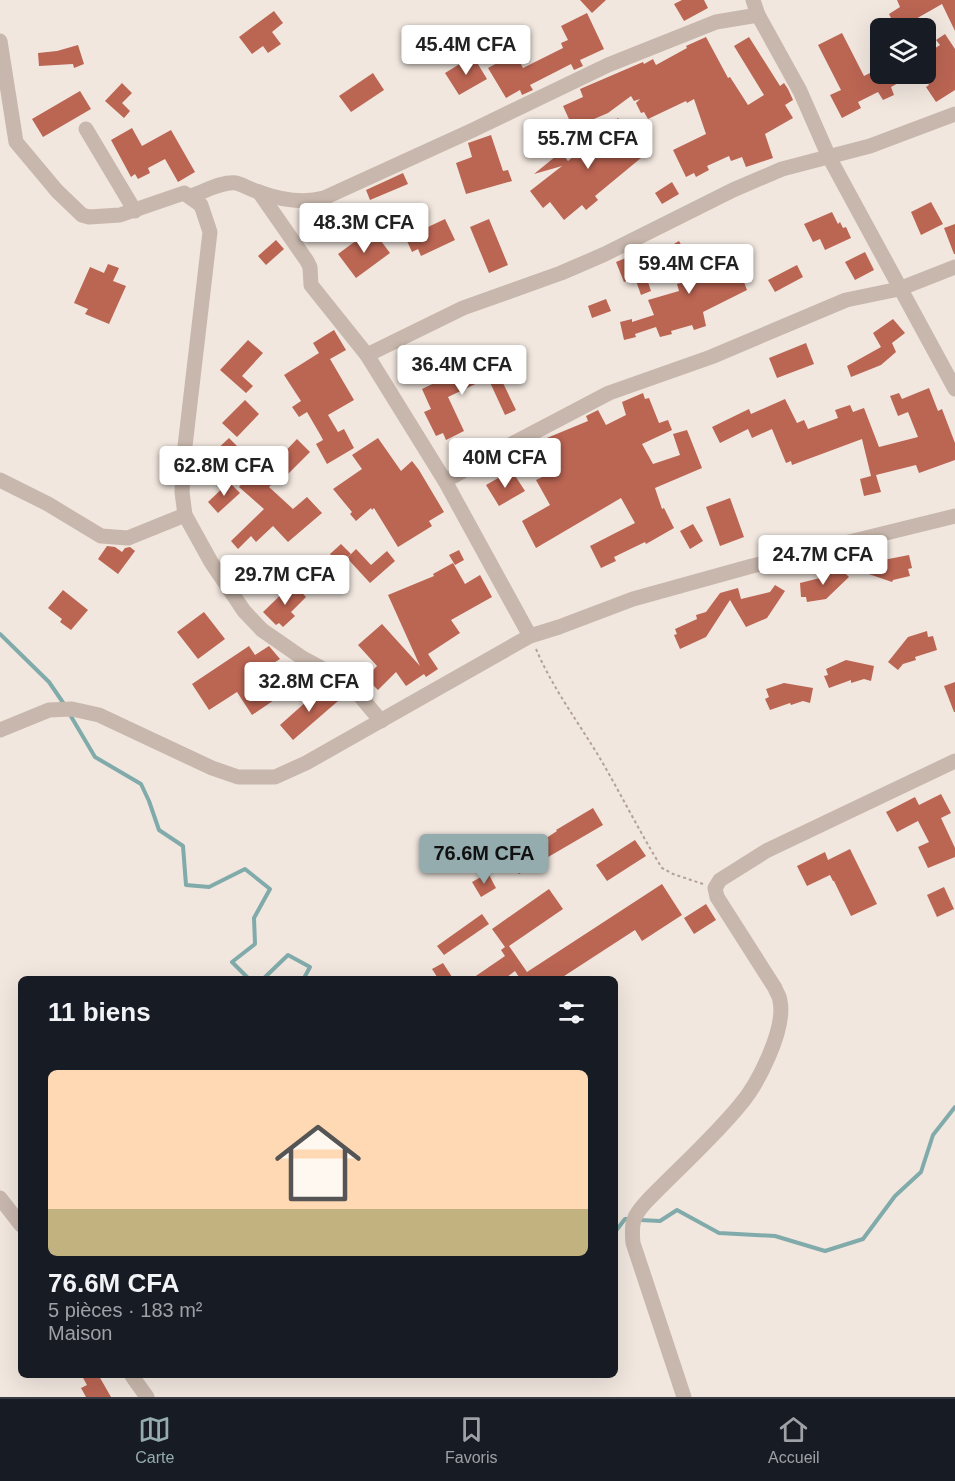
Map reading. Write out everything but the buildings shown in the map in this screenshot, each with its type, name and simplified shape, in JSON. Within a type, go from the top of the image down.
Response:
[{"type":"street","points":[[753,0],[758,15],[800,91],[829,157],[955,388]]},
{"type":"street","points":[[191,196],[228,183],[237,183],[258,192],[289,200],[308,202],[324,198],[608,65],[716,22],[758,15]]},
{"type":"street","points":[[0,40],[16,142],[57,190],[82,214],[89,217],[108,217],[135,211],[184,193],[201,205],[210,232],[184,455],[182,492],[185,515],[211,562],[256,624],[301,657],[349,683],[381,721]]},
{"type":"street","points":[[367,356],[463,308],[561,273],[605,254],[733,189],[782,169],[870,146],[955,114]]},
{"type":"street","points":[[86,129],[135,211]]},
{"type":"street","points":[[258,192],[308,261],[311,285],[318,296],[367,356],[446,481],[530,636]]},
{"type":"street","points":[[446,481],[609,393],[711,357],[846,300],[899,289],[955,267]]},
{"type":"street","points":[[0,480],[48,504],[101,536],[128,538],[185,515]]},
{"type":"street","points":[[0,730],[49,710],[72,709],[99,715],[212,768],[238,777],[275,777],[306,763],[530,636],[633,599],[753,566],[955,516]]},
{"type":"street","points":[[684,1397],[633,1243],[632,1226],[637,1213],[647,1201],[740,1105],[756,1081],[774,1043],[781,1016],[780,1000],[775,988],[717,897],[715,888],[720,880],[766,851],[955,761]]},
{"type":"street","points":[[0,1198],[18,1221]]},
{"type":"street","points":[[133,1378],[147,1397]]},
{"type":"path","points":[[530,636],[544,669],[573,719],[600,758],[662,868],[715,888]]},
{"type":"waterway","points":[[0,634],[49,682],[64,704]]},
{"type":"waterway","points":[[69,713],[95,757],[141,784],[159,830],[183,846],[186,885],[209,887],[245,869],[270,889],[254,918],[255,944],[232,962],[246,976]]},
{"type":"waterway","points":[[266,976],[288,955],[310,967],[305,976]]},
{"type":"waterway","points":[[640,1220],[660,1221],[677,1210],[719,1233],[775,1236],[825,1251],[863,1239],[895,1196],[921,1172],[933,1135],[955,1107]]},
{"type":"waterway","points":[[618,1228],[625,1219],[629,1219]]}]
